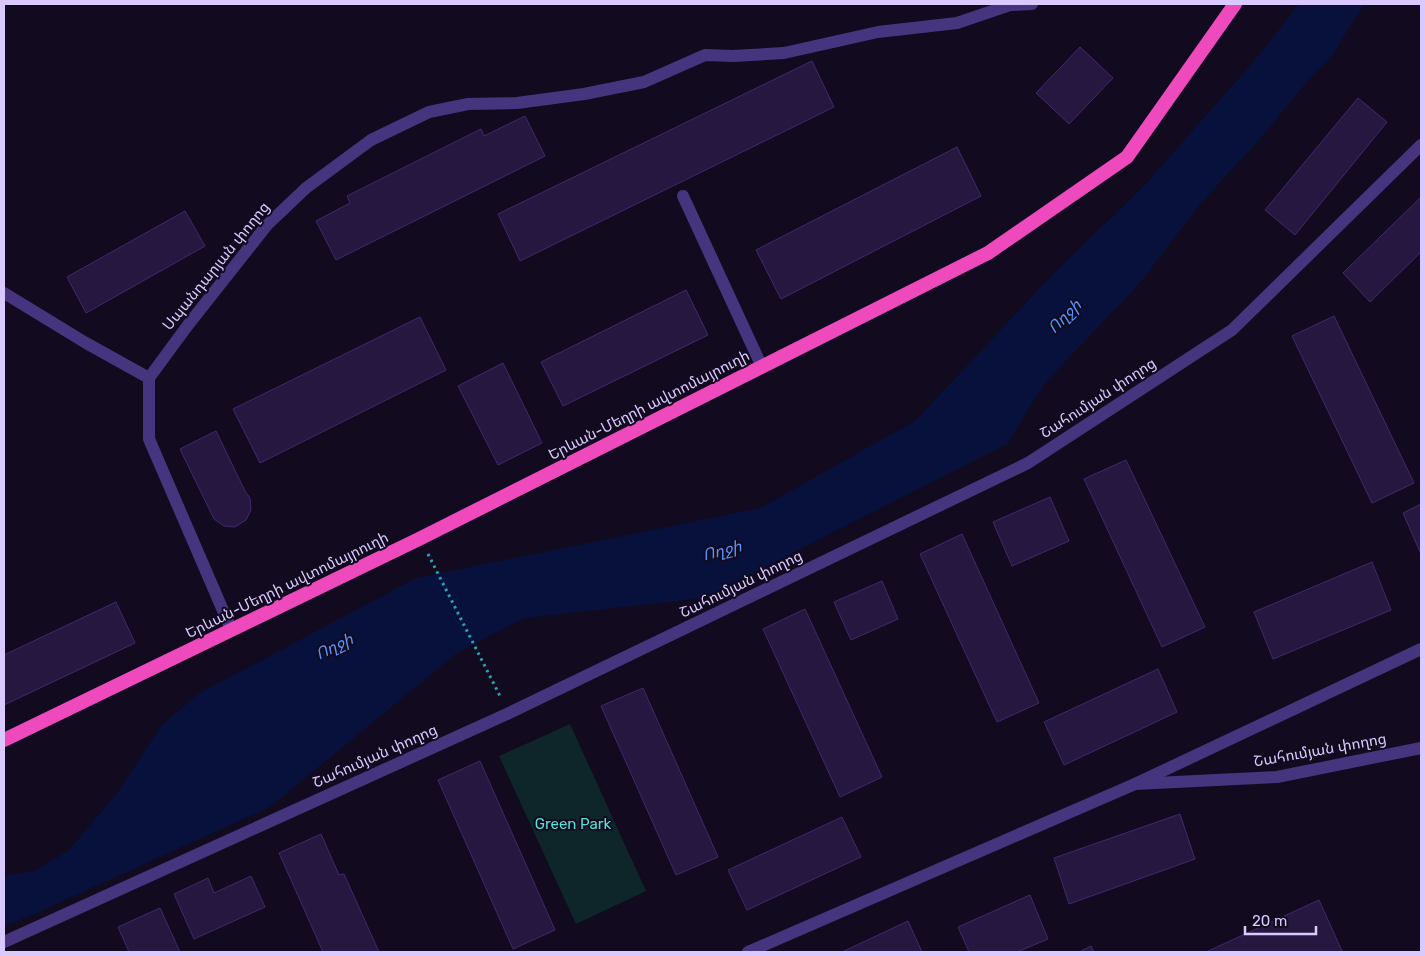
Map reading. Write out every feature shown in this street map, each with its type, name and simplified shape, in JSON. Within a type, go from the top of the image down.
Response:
[{"type":"highway","name":"Երևան-Մեղրի ավտոմայրուղի","points":[[4,740],[418,539],[988,253],[1127,157],[1235,4]]},
{"type":"street","name":"Սպանդարյան փողոց","points":[[148,378],[267,225],[306,188],[371,140],[429,112],[468,104],[517,102],[584,94],[644,82],[705,55],[733,56],[784,53],[878,32],[958,23],[1010,4],[1032,4]]},
{"type":"street","name":"Շահումյան փողոց","points":[[4,942],[508,714],[1028,463],[1232,330],[1421,145]]},
{"type":"street","points":[[683,196],[762,367]]},
{"type":"street","points":[[4,293],[86,344],[148,378],[149,439],[231,629]]},
{"type":"street","points":[[1135,784],[1421,649]]},
{"type":"street","name":"Շահումյան փողոց","points":[[748,952],[1135,784],[1277,777],[1421,748]]},
{"type":"path","points":[[432,561],[496,686]]},
{"type":"green space","name":"Green Park","points":[[570,724],[646,891],[576,924],[499,756]]},
{"type":"water","name":"Ողջի","points":[[1299,4],[1364,4],[1333,54],[1305,84],[1260,139],[1201,203],[1139,284],[1045,383],[1007,444],[704,598],[524,618],[457,653],[270,807],[4,926],[4,876],[34,871],[68,851],[118,792],[161,726],[198,694],[416,578],[760,508],[915,421],[1056,271],[1144,186],[1254,61]]},
{"type":"building","points":[[1080,47],[1113,78],[1069,124],[1036,93]]},
{"type":"building","points":[[812,61],[834,107],[520,261],[498,214]]},
{"type":"building","points":[[1358,98],[1387,122],[1295,235],[1265,210]]},
{"type":"building","points":[[525,116],[545,156],[336,260],[316,221],[350,203],[347,196],[481,129],[484,136]]},
{"type":"building","points":[[957,147],[981,196],[781,299],[756,250]]},
{"type":"building","points":[[1421,197],[1421,252],[1370,302],[1343,273]]},
{"type":"building","points":[[185,211],[205,246],[86,313],[67,277]]},
{"type":"building","points":[[686,290],[708,335],[563,406],[541,362]]},
{"type":"building","points":[[1334,316],[1414,483],[1372,503],[1292,336]]},
{"type":"building","points":[[420,317],[446,370],[260,463],[233,409]]},
{"type":"building","points":[[503,363],[542,443],[498,465],[458,386]]},
{"type":"building","points":[[216,431],[250,498],[251,510],[246,520],[235,527],[224,526],[214,519],[180,449]]},
{"type":"building","points":[[1126,460],[1205,627],[1162,647],[1084,479]]},
{"type":"building","points":[[1050,497],[1069,541],[1012,566],[993,522]]},
{"type":"building","points":[[1421,504],[1421,554],[1403,513]]},
{"type":"building","points":[[962,534],[1039,703],[997,722],[920,554]]},
{"type":"building","points":[[1372,562],[1391,610],[1273,659],[1254,612]]},
{"type":"building","points":[[882,581],[898,619],[851,640],[834,602]]},
{"type":"building","points":[[116,602],[135,643],[4,705],[4,655]]},
{"type":"building","points":[[805,609],[882,777],[840,797],[763,629]]},
{"type":"building","points":[[1158,669],[1177,712],[1064,765],[1044,722]]},
{"type":"building","points":[[643,688],[718,857],[676,875],[601,706]]},
{"type":"building","points":[[480,761],[555,930],[513,949],[438,780]]},
{"type":"building","points":[[1180,814],[1195,859],[1069,904],[1054,858]]},
{"type":"building","points":[[842,817],[861,857],[747,910],[728,870]]},
{"type":"building","points":[[321,834],[339,875],[344,874],[379,952],[323,952],[279,853]]},
{"type":"building","points":[[251,876],[265,907],[194,939],[174,894],[208,878],[214,893]]},
{"type":"building","points":[[1030,895],[1048,939],[1017,952],[969,952],[958,927]]},
{"type":"building","points":[[1319,900],[1342,951],[1206,952]]},
{"type":"building","points":[[160,908],[180,952],[129,952],[118,927]]},
{"type":"building","points":[[908,921],[922,952],[842,952]]},
{"type":"building","points":[[1091,946],[1094,952],[1079,952]]}]
